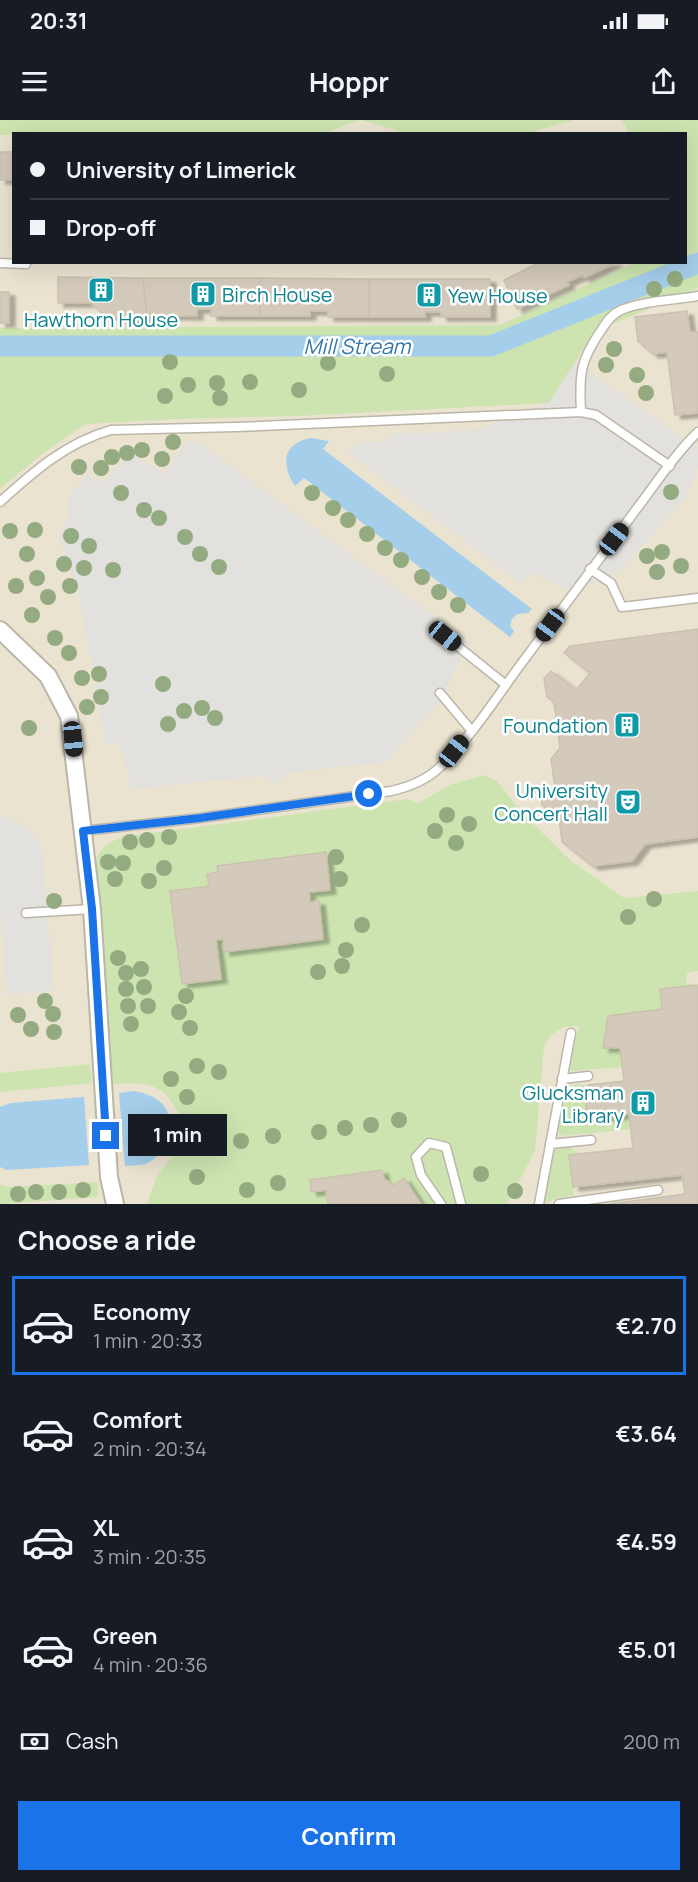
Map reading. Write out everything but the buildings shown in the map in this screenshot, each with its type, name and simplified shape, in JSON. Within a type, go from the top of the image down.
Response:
[{"type":"street","points":[[0,630],[48,676],[69,716],[92,909],[110,1177],[115,1204]]},
{"type":"lane","points":[[581,412],[580,382],[584,357],[610,317],[631,307],[698,296]]},
{"type":"lane","points":[[0,502],[40,467],[70,447],[91,436],[111,430],[581,412],[596,415],[670,466]]},
{"type":"lane","points":[[83,831],[200,818],[406,788],[419,782],[438,769],[471,730],[590,569],[698,432]]},
{"type":"lane","points":[[590,569],[611,583],[622,607],[698,598]]},
{"type":"lane","points":[[445,636],[506,685]]},
{"type":"lane","points":[[440,693],[471,730]]},
{"type":"lane","points":[[26,913],[92,909]]},
{"type":"lane","points":[[539,1204],[571,1033]]},
{"type":"lane","points":[[562,1078],[588,1076]]},
{"type":"lane","points":[[550,1144],[591,1140]]},
{"type":"lane","points":[[441,1204],[421,1175],[416,1157],[429,1143],[446,1147],[461,1204]]},
{"type":"lane","points":[[560,1204],[658,1190]]},
{"type":"shaded area","points":[[0,120],[698,120],[698,1204],[0,1204]]},
{"type":"shaded area","points":[[576,362],[698,449],[698,466],[686,498],[621,569],[575,592],[530,573],[522,584],[348,453],[356,443],[387,441],[395,433],[477,429],[549,403]]},
{"type":"shaded area","points":[[189,441],[200,443],[470,643],[455,669],[443,698],[386,762],[286,773],[278,785],[262,776],[132,789],[119,743],[106,744],[79,597],[59,536],[68,518],[67,499],[87,476],[103,482],[131,452],[164,474]]},
{"type":"shaded area","points":[[0,815],[12,818],[30,831],[40,845],[43,854],[54,991],[7,994],[0,903]]},
{"type":"green space","points":[[0,120],[360,120],[327,132],[12,132],[12,135],[0,135]]},
{"type":"green space","points":[[361,120],[574,120],[531,132],[402,132]]},
{"type":"green space","points":[[621,120],[698,120],[698,288],[594,332],[549,403],[86,424],[43,453],[0,489],[0,328],[500,325],[632,264],[687,264],[687,132],[628,132],[626,125]]},
{"type":"green space","points":[[484,775],[497,781],[522,813],[570,860],[624,898],[698,891],[698,971],[687,973],[686,983],[698,985],[662,1009],[608,1016],[603,1047],[620,1048],[622,1067],[571,1071],[579,1026],[563,1028],[550,1036],[544,1046],[535,1151],[507,1204],[147,1204],[156,1178],[190,1133],[187,1120],[171,1100],[156,1088],[142,1084],[113,1084],[95,864],[102,850],[122,837],[407,799],[418,803],[452,784]]},
{"type":"green space","points":[[90,1064],[92,1083],[0,1092],[0,1073]]},
{"type":"green space","points":[[588,1085],[592,1118],[629,1114],[631,1129],[564,1136],[559,1134],[567,1091],[570,1086]]},
{"type":"green space","points":[[567,1146],[581,1154],[569,1156],[574,1195],[557,1198],[544,1204],[552,1156],[555,1149]]},
{"type":"green space","points":[[98,1182],[98,1197],[0,1204],[0,1184],[9,1187]]},
{"type":"water","points":[[311,438],[329,441],[323,449],[532,609],[528,613],[517,614],[512,619],[510,626],[514,631],[510,637],[304,478],[295,486],[286,463],[287,456],[294,445]]},
{"type":"water","points":[[134,1091],[152,1097],[163,1105],[168,1116],[169,1132],[164,1147],[154,1159],[146,1164],[125,1166],[119,1093]]},
{"type":"water","points":[[84,1097],[89,1165],[7,1170],[0,1167],[0,1107],[11,1103]]},
{"type":"waterway","name":"Mill Stream","points":[[0,346],[491,346],[698,263]]},
{"type":"place","name":"Hawthorn House","points":[[101,290]]},
{"type":"place","name":"Birch House","points":[[203,294]]},
{"type":"place","name":"Yew House","points":[[429,295]]},
{"type":"place","name":"Foundation","points":[[627,725]]},
{"type":"place","name":"University Concert Hall","points":[[628,802]]},
{"type":"place","name":"Glucksman Library","points":[[643,1103]]},
{"type":"route","points":[[106,1136],[92,909],[83,831],[200,818],[369,794]]}]
